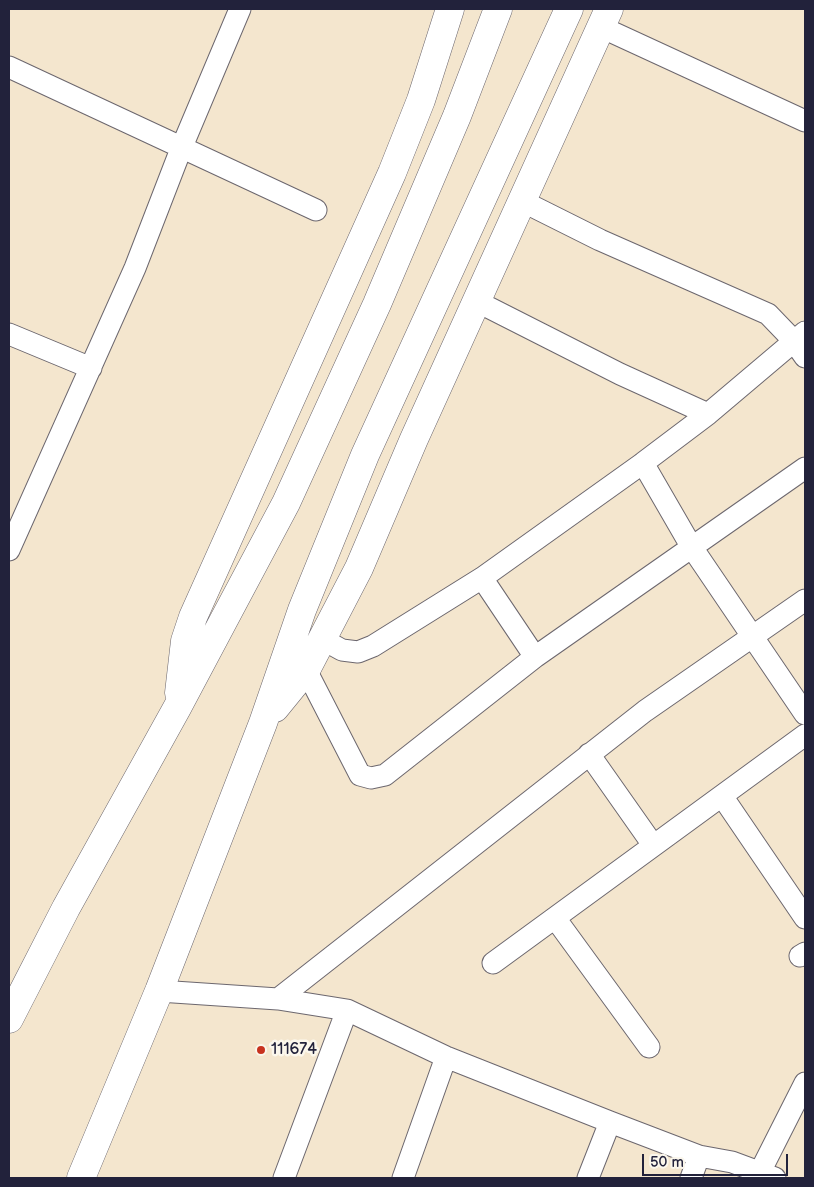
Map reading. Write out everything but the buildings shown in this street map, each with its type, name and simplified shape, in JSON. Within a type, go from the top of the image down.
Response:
[{"type":"highway","points":[[178,708],[185,641],[193,617],[392,174],[420,100],[450,9]]},
{"type":"highway","points":[[9,1020],[66,908],[178,708],[286,503],[377,304],[457,116],[498,9]]},
{"type":"highway","points":[[457,116],[509,9]]},
{"type":"highway","points":[[80,1178],[159,991],[263,723],[302,610],[365,455],[569,9]]},
{"type":"highway","points":[[263,723],[306,670],[359,568],[414,439],[605,18]]},
{"type":"street","points":[[9,550],[135,268],[181,149],[240,9]]},
{"type":"street","points":[[605,18],[805,121]]},
{"type":"street","points":[[9,67],[181,149],[316,210]]},
{"type":"street","points":[[522,201],[609,244],[768,314],[799,336],[805,357]]},
{"type":"street","points":[[476,301],[620,374],[708,414]]},
{"type":"street","points":[[9,334],[91,368]]},
{"type":"street","points":[[322,639],[342,650],[358,652],[374,646],[482,578],[643,464],[708,414],[799,336]]},
{"type":"street","points":[[643,464],[691,546],[805,714]]},
{"type":"street","points":[[306,670],[360,775],[371,778],[385,775],[535,658],[691,546],[805,468]]},
{"type":"street","points":[[482,578],[535,658]]},
{"type":"street","points":[[278,999],[645,711],[753,638],[805,600]]},
{"type":"street","points":[[493,963],[805,735]]},
{"type":"street","points":[[589,754],[653,845]]},
{"type":"street","points":[[722,796],[805,918]]},
{"type":"street","points":[[555,918],[649,1048]]},
{"type":"street","points":[[159,991],[278,999],[347,1010],[446,1057],[610,1122],[700,1156],[732,1162],[768,1175],[805,1083]]},
{"type":"street","points":[[284,1178],[347,1010]]},
{"type":"street","points":[[402,1178],[446,1057]]},
{"type":"street","points":[[588,1178],[610,1122]]},
{"type":"street","points":[[691,1178],[700,1156]]},
{"type":"place","name":"111674","points":[[261,1050]]}]
